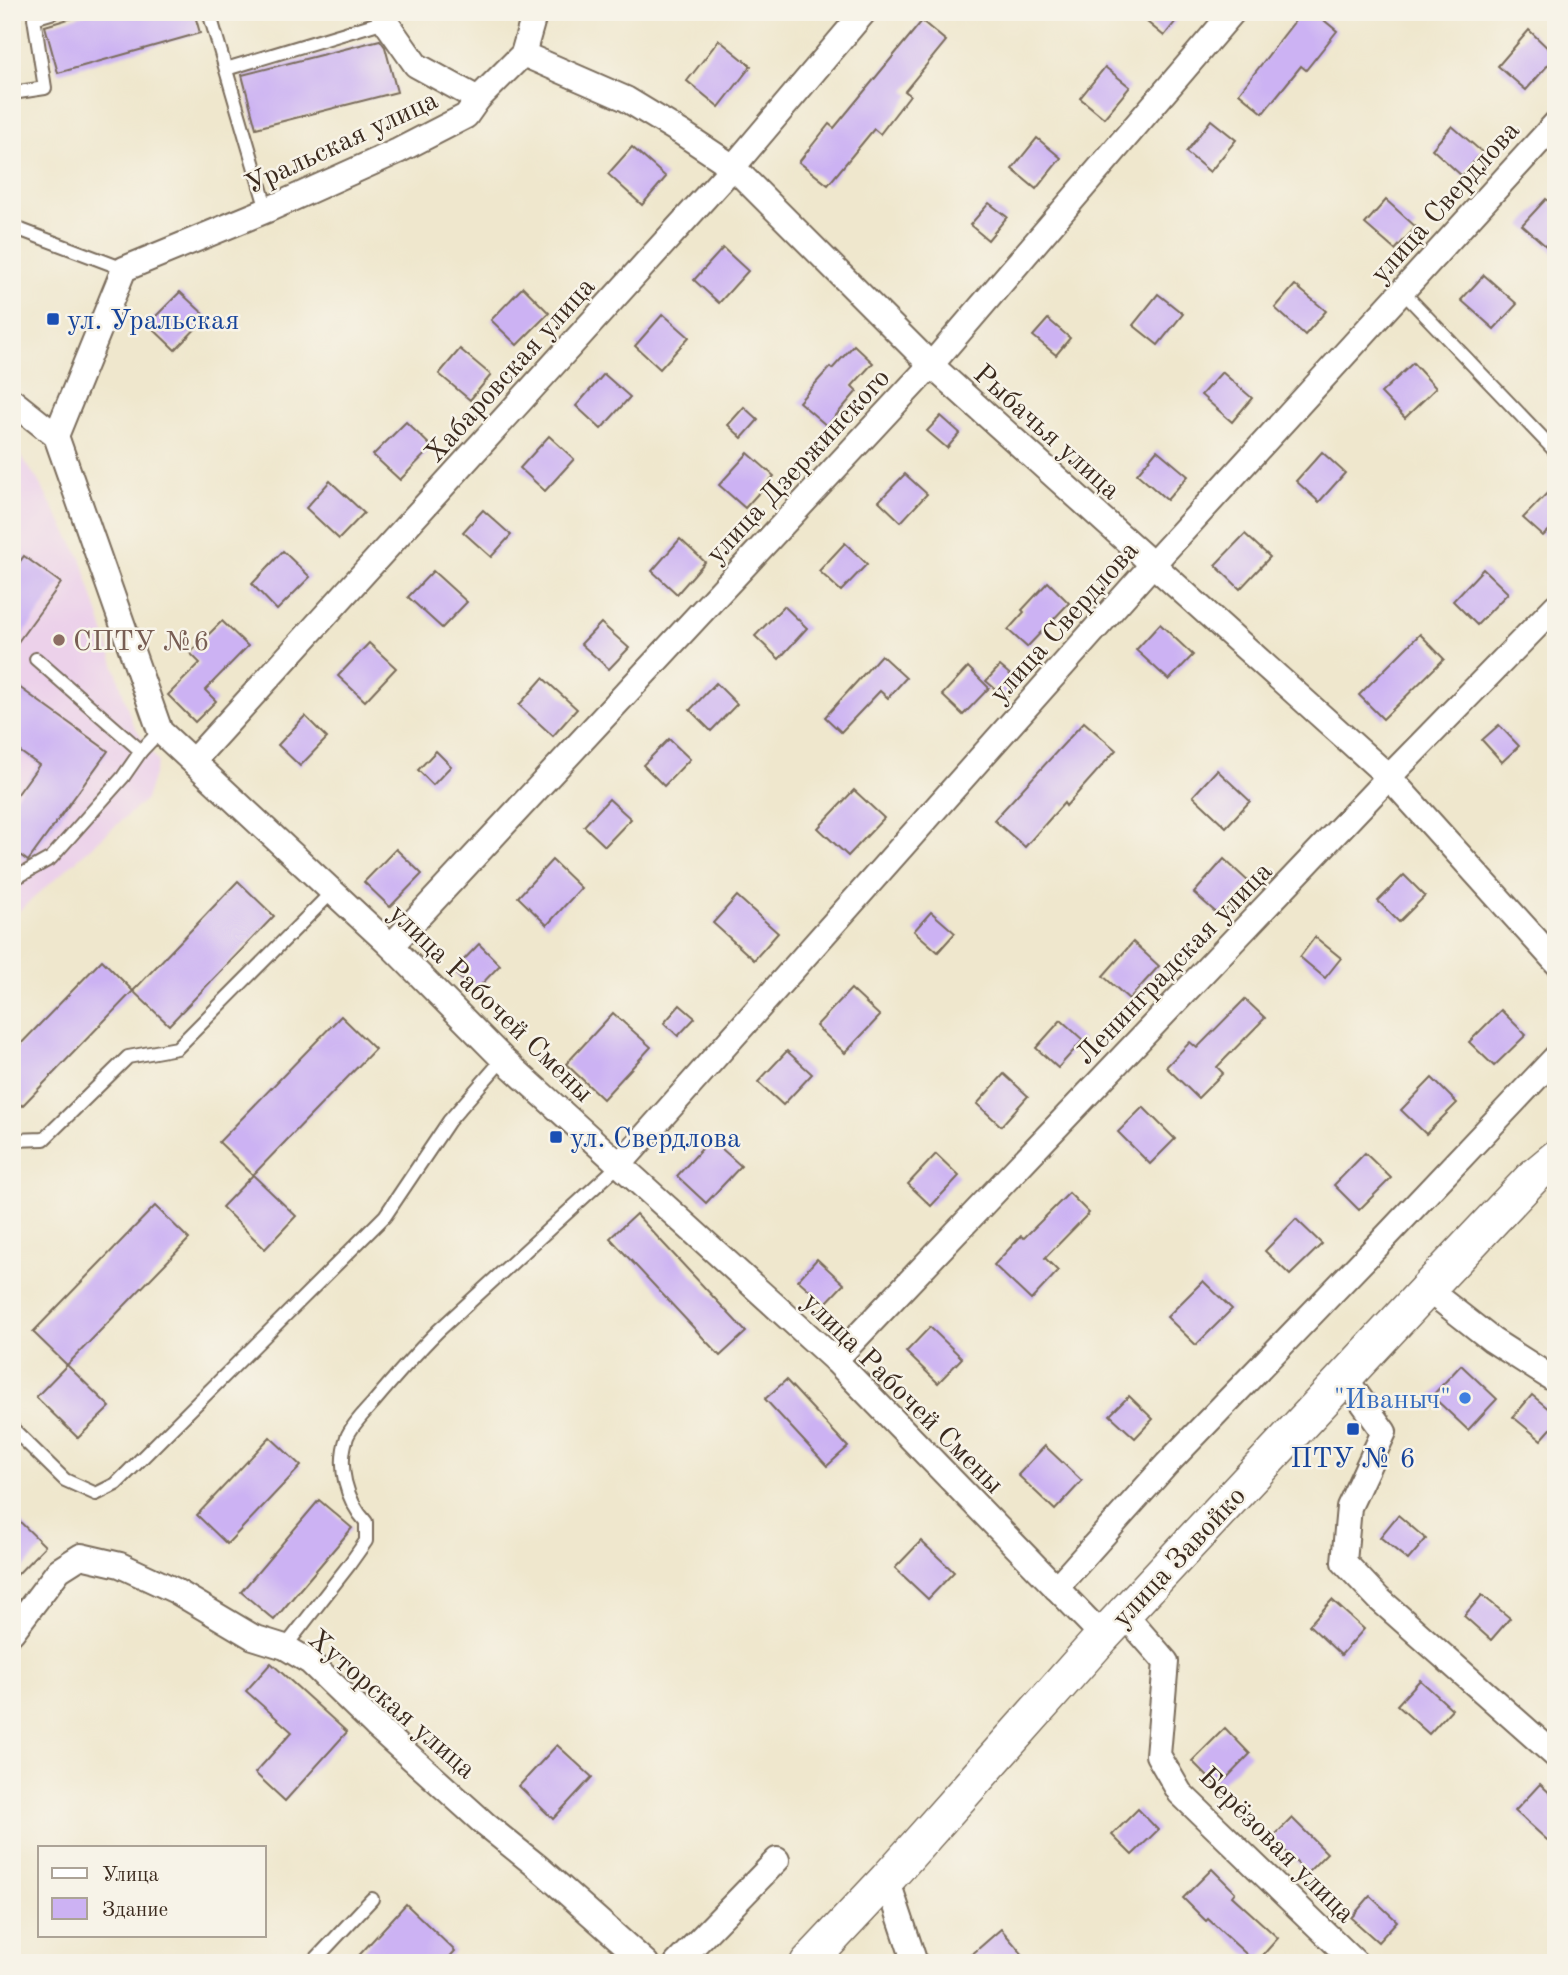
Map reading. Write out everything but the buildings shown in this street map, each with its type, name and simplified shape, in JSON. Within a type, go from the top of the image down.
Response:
[{"type":"main road","name":"улица Завойко","points":[[808,1963],[887,1879],[1114,1625],[1532,1178],[1556,1158]]},
{"type":"street","name":"Уральская улица","points":[[124,269],[267,210],[398,151],[466,116],[478,99],[523,54],[535,12]]},
{"type":"street","name":"Хабаровская улица","points":[[193,761],[733,167],[864,12]]},
{"type":"street","name":"улица Дзержинского","points":[[391,946],[931,365],[1233,12]]},
{"type":"street","points":[[384,17],[416,65],[478,99]]},
{"type":"street","name":"Рыбачья улица","points":[[523,54],[626,99],[733,167],[931,365],[1389,777],[1556,962]]},
{"type":"street","name":"улица Свердлова","points":[[620,1164],[1152,565],[1556,123]]},
{"type":"street","points":[[12,401],[56,436],[124,269]]},
{"type":"street","name":"улица Рабочей Смены","points":[[56,436],[160,731],[391,946],[503,1059],[835,1360],[1056,1588],[1114,1625]]},
{"type":"street","name":"Ленинградская улица","points":[[835,1360],[1389,777],[1556,607]]},
{"type":"street","points":[[1056,1588],[1167,1464],[1556,1057]]},
{"type":"street","points":[[1427,1289],[1492,1340],[1556,1381]]},
{"type":"street","points":[[1345,1378],[1384,1433],[1349,1507],[1344,1562],[1379,1599],[1556,1756]]},
{"type":"street","name":"Хуторская улица","points":[[16,1617],[59,1570],[81,1556],[120,1565],[174,1590],[253,1637],[285,1647],[310,1662],[486,1825],[538,1867],[646,1963]]},
{"type":"street","name":"Берёзовая улица","points":[[1114,1625],[1166,1662],[1158,1755],[1180,1793],[1356,1963]]},
{"type":"street","points":[[677,1963],[777,1860]]},
{"type":"street","points":[[887,1879],[915,1963]]},
{"type":"lane","points":[[12,93],[46,88],[34,18],[54,12]]},
{"type":"lane","points":[[209,12],[267,210]]},
{"type":"lane","points":[[226,69],[384,17]]},
{"type":"lane","points":[[12,223],[21,230],[124,269]]},
{"type":"lane","points":[[1402,292],[1556,452]]},
{"type":"lane","points":[[36,659],[141,751]]},
{"type":"lane","points":[[12,877],[19,876],[51,858],[160,731]]},
{"type":"lane","points":[[12,1140],[44,1139],[128,1056],[177,1048],[332,891]]},
{"type":"lane","points":[[12,1428],[65,1480],[96,1494],[116,1484],[385,1216],[449,1121],[503,1059]]},
{"type":"lane","points":[[285,1647],[366,1541],[366,1522],[354,1509],[343,1467],[348,1437],[356,1424],[429,1340],[620,1164]]},
{"type":"lane","points":[[312,1963],[372,1899]]},
{"type":"shaded area","name":"СПТУ №6","points":[[12,443],[37,479],[81,558],[132,722],[158,762],[146,799],[12,917]]},
{"type":"place","name":"ул. Уральская","points":[[53,319]]},
{"type":"place","name":"СПТУ №6","points":[[59,640]]},
{"type":"place","name":"ул. Свердлова","points":[[556,1137]]},
{"type":"place","name":"\"Иваныч\"","points":[[1465,1398]]},
{"type":"place","name":"ПТУ № 6","points":[[1353,1429]]}]
